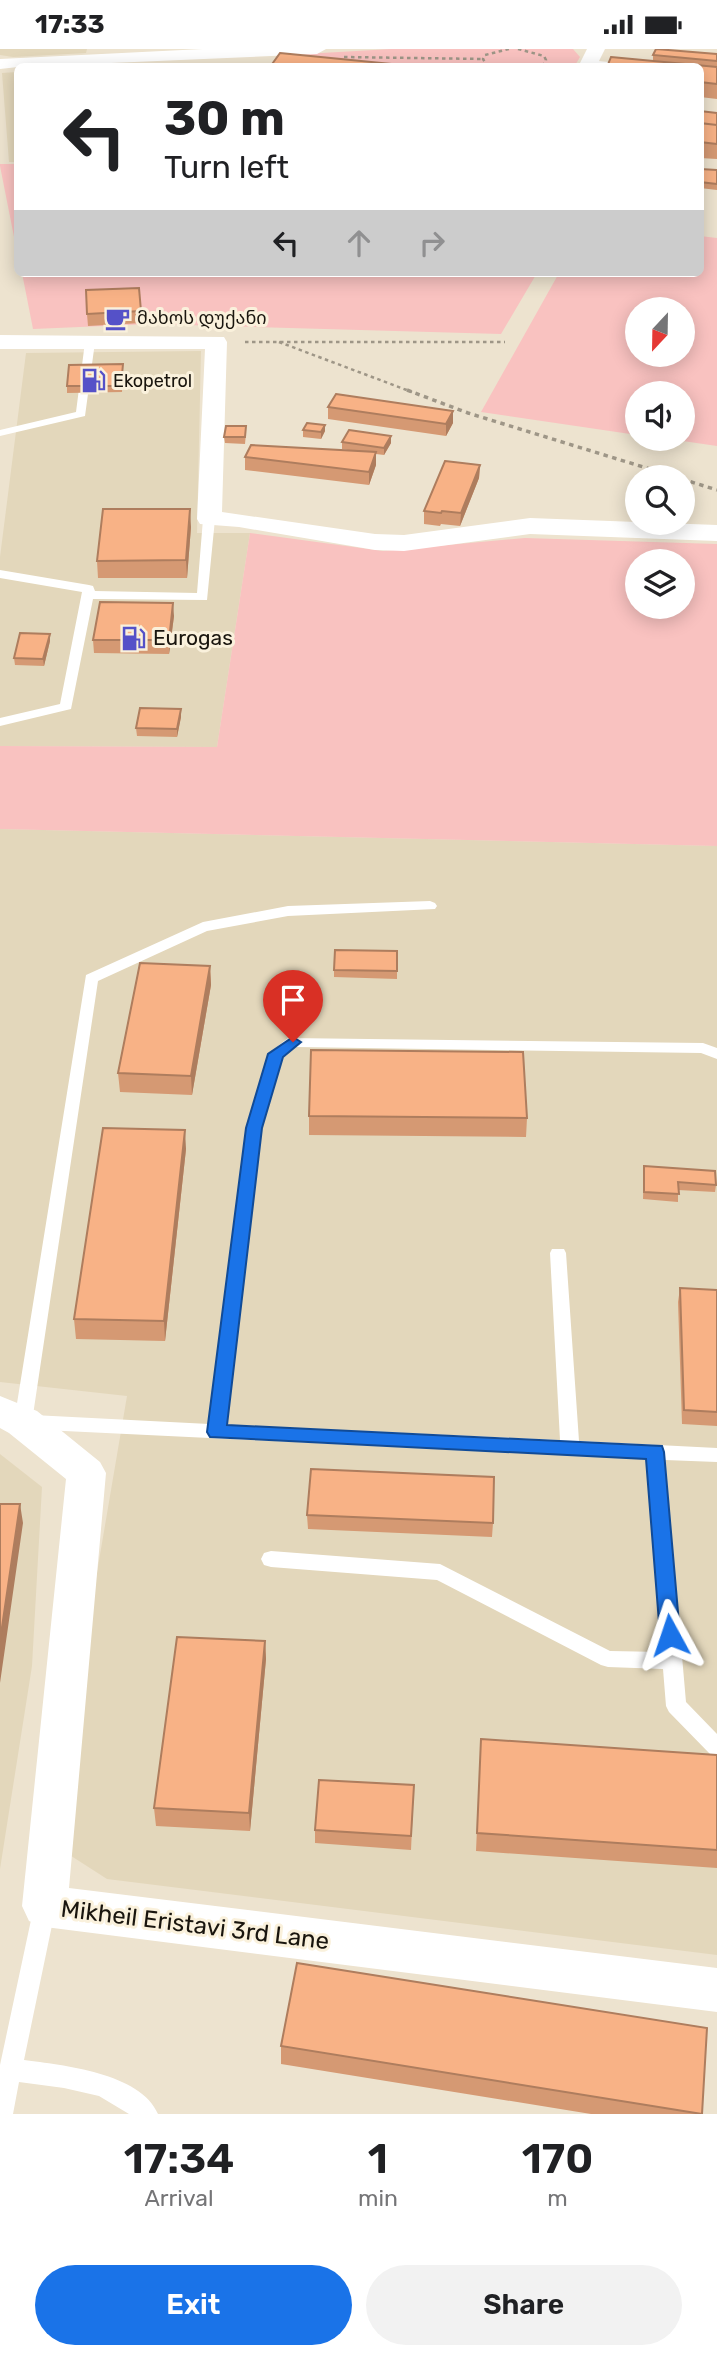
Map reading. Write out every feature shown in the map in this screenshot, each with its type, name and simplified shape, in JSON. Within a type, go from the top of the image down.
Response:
[{"type":"street","points":[[290,56],[317,49]]},
{"type":"street","points":[[119,63],[176,53],[246,53],[290,56],[321,63]]},
{"type":"street","points":[[0,342],[216,342],[209,519],[239,520],[334,537],[394,543],[429,541],[530,526],[717,533]]},
{"type":"street","name":"Mikheil Eristavi 3rd Lane","points":[[12,1416],[86,1473],[45,1906],[717,1990]]},
{"type":"lane","points":[[591,56],[615,63]]},
{"type":"lane","points":[[0,433],[81,414],[89,342]]},
{"type":"lane","points":[[88,595],[203,597],[209,519]]},
{"type":"lane","points":[[0,574],[89,589],[66,706],[0,722]]},
{"type":"lane","points":[[430,906],[288,911],[203,927],[91,978],[12,1416],[217,1432],[717,1455]]},
{"type":"lane","points":[[217,1432],[254,1128],[276,1054],[293,1042],[703,1048],[717,1054]]},
{"type":"lane","points":[[558,1253],[570,1448]]},
{"type":"lane","points":[[655,1452],[676,1706],[717,1748]]},
{"type":"lane","points":[[271,1559],[440,1572],[608,1659],[673,1661]]},
{"type":"lane","points":[[1,2114],[45,1906]]},
{"type":"lane","points":[[10,2070],[90,2081],[133,2100],[146,2114]]},
{"type":"path","points":[[290,56],[483,59],[492,52],[509,49]]},
{"type":"path","points":[[518,49],[544,56],[544,63]]},
{"type":"path","points":[[483,59],[486,63]]},
{"type":"path","points":[[216,342],[505,342]]},
{"type":"path","points":[[279,342],[468,412],[639,465]]},
{"type":"path","points":[[695,483],[717,490]]},
{"type":"shaded area","points":[[0,49],[87,49],[86,53],[13,57],[0,55]]},
{"type":"shaded area","points":[[391,49],[573,49],[580,57],[576,63],[330,63],[299,57],[304,54]]},
{"type":"shaded area","points":[[14,72],[14,162],[9,162],[2,73]]},
{"type":"shaded area","points":[[14,164],[14,237],[0,166]]},
{"type":"shaded area","points":[[704,236],[717,238],[717,446],[695,443],[695,381],[625,381],[625,433],[481,412],[557,277],[704,277]]},
{"type":"shaded area","points":[[23,277],[535,277],[501,334],[151,324],[33,329]]},
{"type":"shaded area","points":[[201,351],[197,533],[250,533],[217,747],[0,746],[0,557],[26,353]]},
{"type":"shaded area","points":[[250,533],[383,551],[525,538],[717,544],[717,846],[0,829],[0,746],[217,747]]},
{"type":"shaded area","points":[[0,829],[717,846],[717,1955],[107,1879],[51,1843],[127,1396],[0,1382]]},
{"type":"shaded area","points":[[0,1454],[42,1487],[32,1666],[0,1869]]},
{"type":"building","points":[[656,49],[717,54],[717,61],[653,55]]},
{"type":"building","points":[[280,53],[381,63],[273,63]]},
{"type":"building","points":[[611,57],[675,63],[609,63]]},
{"type":"building","points":[[704,66],[717,67],[717,84],[704,82]]},
{"type":"building","points":[[704,111],[717,113],[717,125],[704,123]]},
{"type":"building","points":[[704,123],[717,125],[717,144],[704,142]]},
{"type":"building","points":[[704,169],[717,170],[717,184],[704,182]]},
{"type":"building","points":[[139,288],[141,311],[87,314],[86,290]]},
{"type":"building","points":[[123,364],[121,386],[67,386],[69,365]]},
{"type":"building","points":[[336,394],[453,411],[446,424],[328,407]]},
{"type":"building","points":[[307,423],[325,425],[321,432],[303,430]]},
{"type":"building","points":[[226,426],[246,426],[245,437],[224,437]]},
{"type":"building","points":[[349,430],[391,436],[384,448],[342,442]]},
{"type":"building","points":[[251,445],[376,452],[369,472],[245,457]]},
{"type":"building","points":[[445,461],[480,465],[461,513],[424,511]]},
{"type":"building","points":[[103,509],[190,509],[186,560],[97,561]]},
{"type":"building","points":[[100,602],[173,603],[169,640],[93,640]]},
{"type":"building","points":[[20,633],[50,634],[43,659],[14,658]]},
{"type":"building","points":[[140,708],[181,709],[177,729],[136,728]]},
{"type":"building","points":[[335,950],[397,951],[397,971],[334,970]]},
{"type":"building","points":[[140,963],[210,966],[191,1076],[118,1073]]},
{"type":"building","points":[[311,1050],[523,1052],[527,1118],[309,1116]]},
{"type":"building","points":[[103,1128],[185,1130],[164,1321],[74,1319]]},
{"type":"building","points":[[644,1166],[715,1171],[716,1185],[678,1182],[679,1194],[644,1192]]},
{"type":"building","points":[[680,1288],[717,1290],[717,1412],[684,1410]]},
{"type":"building","points":[[311,1469],[494,1477],[493,1523],[307,1515]]},
{"type":"building","points":[[0,1504],[20,1504],[0,1641]]},
{"type":"building","points":[[177,1637],[265,1641],[249,1813],[154,1808]]},
{"type":"building","points":[[481,1739],[717,1755],[717,1850],[477,1833]]},
{"type":"building","points":[[319,1780],[414,1785],[411,1836],[315,1830]]},
{"type":"building","points":[[297,1963],[707,2028],[702,2114],[281,2046]]},
{"type":"place","name":"მახოს დუქანი","points":[[117,318]]},
{"type":"place","name":"Ekopetrol","points":[[93,381]]},
{"type":"place","name":"Eurogas","points":[[133,638]]},
{"type":"route","points":[[293,1042],[276,1054],[254,1128],[217,1432],[655,1452],[670,1635]]}]
